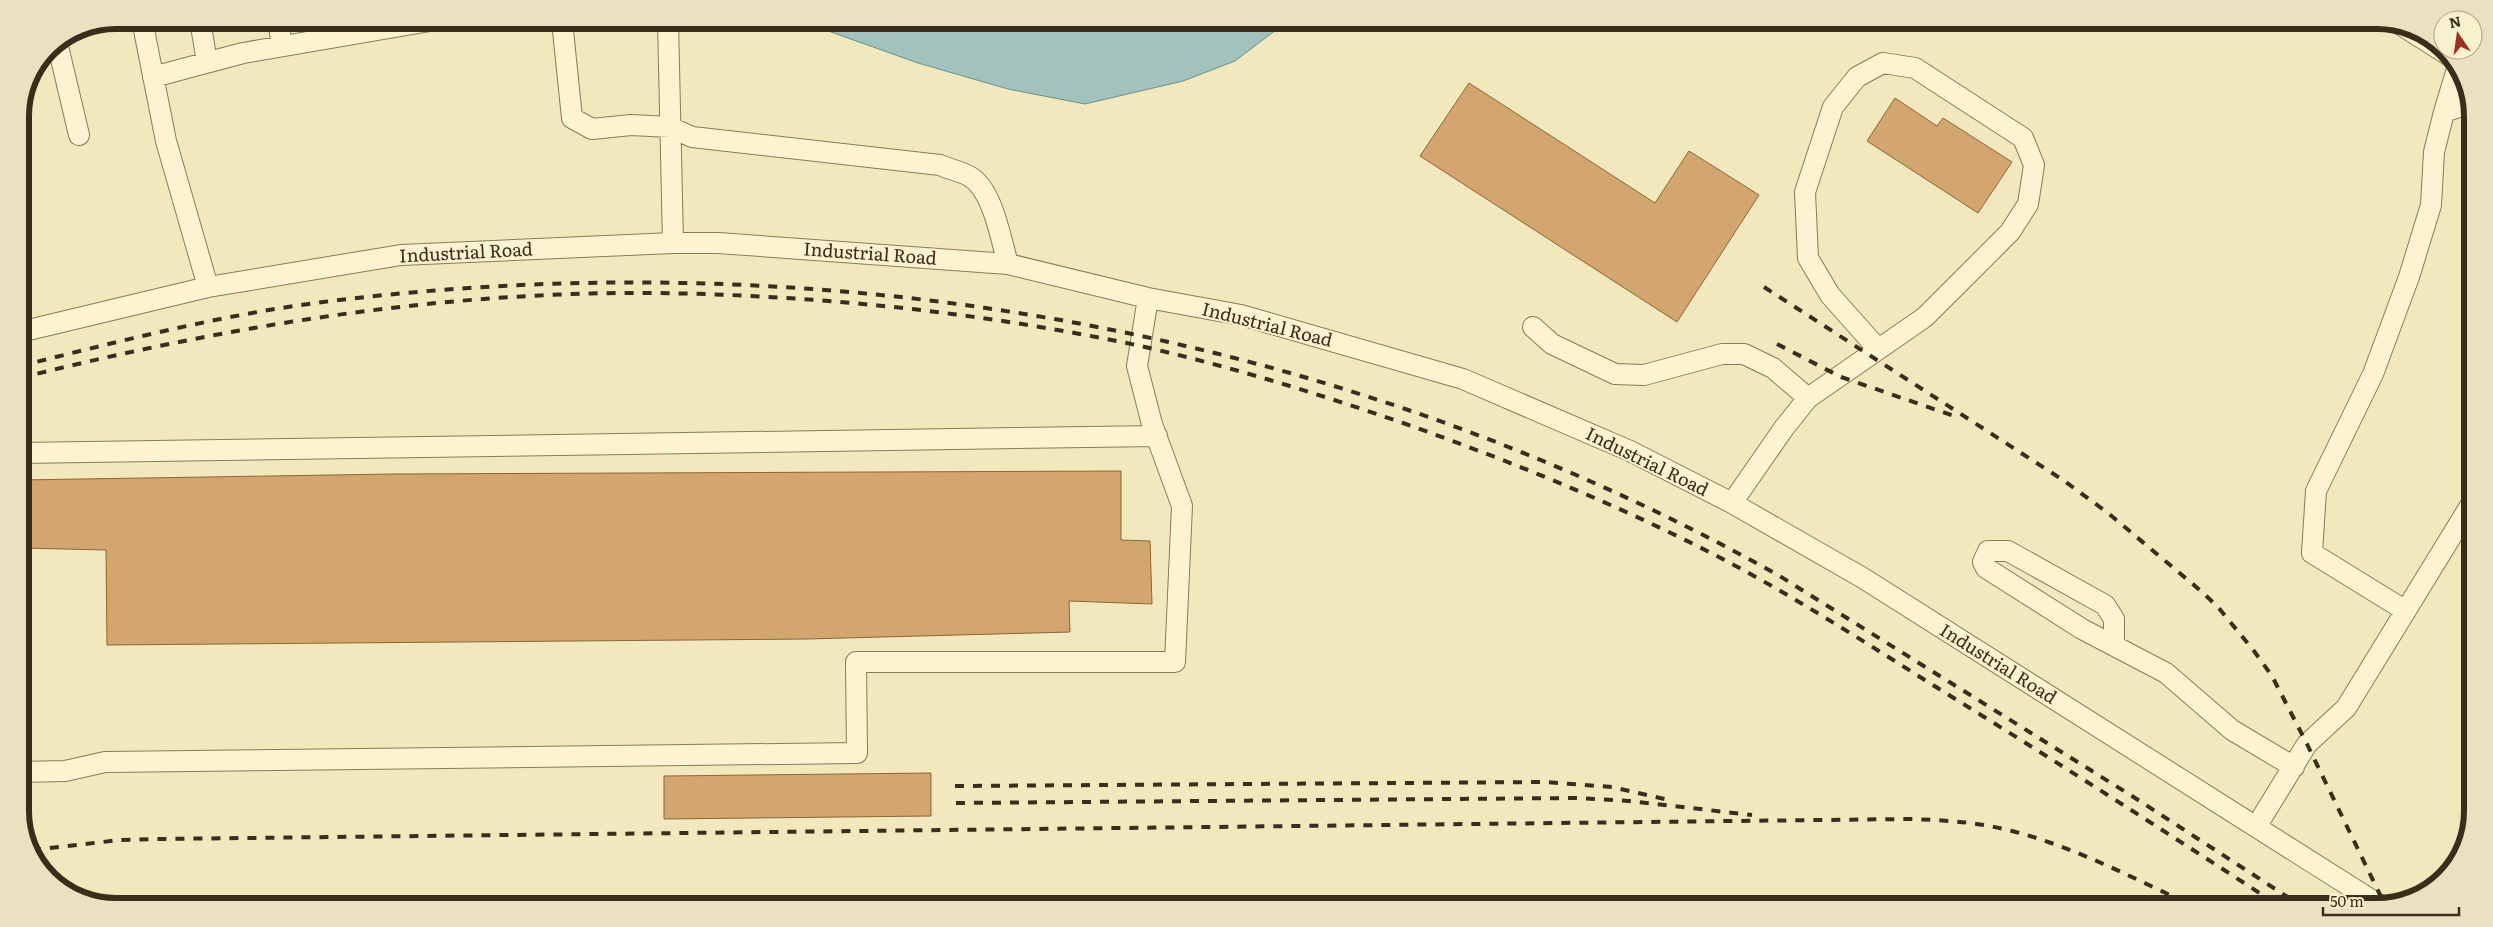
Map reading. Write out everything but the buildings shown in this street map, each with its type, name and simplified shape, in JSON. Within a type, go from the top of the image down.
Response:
[{"type":"street","points":[[144,29],[166,141],[208,287]]},
{"type":"street","points":[[202,29],[207,62]]},
{"type":"street","points":[[279,29],[282,46]]},
{"type":"street","points":[[153,77],[243,52],[282,46],[348,29]]},
{"type":"street","points":[[563,29],[572,118],[592,129],[631,125],[670,127],[692,137],[940,165],[970,177],[982,187],[991,207],[1008,264]]},
{"type":"street","points":[[668,29],[673,243]]},
{"type":"street","points":[[59,50],[79,135]]},
{"type":"street","points":[[1732,503],[1784,428],[1808,398],[1841,377],[1925,317],[2010,232],[2028,204],[2034,166],[2023,138],[1915,68],[1883,63],[1857,77],[1833,108],[1804,192],[1808,258],[1830,295],[1878,349]]},
{"type":"street","points":[[2406,611],[2312,553],[2316,491],[2373,374],[2409,277],[2431,205],[2434,152],[2455,76]]},
{"type":"street","points":[[2444,112],[2463,105]]},
{"type":"street","name":"Industrial Road","points":[[29,330],[208,287],[401,255],[673,243],[718,243],[1008,264],[1148,298],[1241,315],[1463,379],[1630,451],[1732,503],[1863,578],[2368,898]]},
{"type":"street","points":[[29,772],[65,771],[105,762],[857,753],[856,662],[1175,662],[1182,506],[1157,436],[1137,366],[1148,298]]},
{"type":"street","points":[[1533,327],[1552,344],[1615,374],[1644,375],[1722,354],[1744,354],[1773,368],[1808,398]]},
{"type":"street","points":[[29,453],[1157,436]]},
{"type":"street","points":[[2256,826],[2307,744],[2346,708],[2464,516]]},
{"type":"street","points":[[2114,645],[2114,619],[2105,605],[2008,551],[1988,551],[1983,562],[1986,568],[2082,629],[2166,673],[2232,730],[2294,767]]},
{"type":"water","points":[[823,29],[1277,29],[1235,61],[1183,81],[1085,104],[1008,89],[918,63]]},
{"type":"railway","points":[[29,364],[209,321],[323,302],[511,286],[699,283],[886,296],[1072,322],[1255,363],[1435,419],[1609,490],[1778,575],[2132,796],[2289,898]]},
{"type":"railway","points":[[1764,287],[2063,480],[2108,513],[2218,607],[2272,676],[2382,898]]},
{"type":"railway","points":[[29,376],[176,342],[335,315],[415,305],[575,294],[715,294],[897,307],[1017,323],[1136,345],[1271,380],[1403,423],[1483,452],[1600,500],[1677,536],[1774,587],[1831,621],[2267,898]]},
{"type":"railway","points":[[1777,344],[1841,377],[1957,417]]},
{"type":"railway","points":[[955,786],[1544,782],[1612,787],[1669,800]]},
{"type":"railway","points":[[956,803],[1576,798],[1629,801],[1752,815]]},
{"type":"railway","points":[[38,849],[120,840],[158,839],[1909,819],[1974,824],[1999,828],[2035,838],[2082,855],[2176,898]]}]
